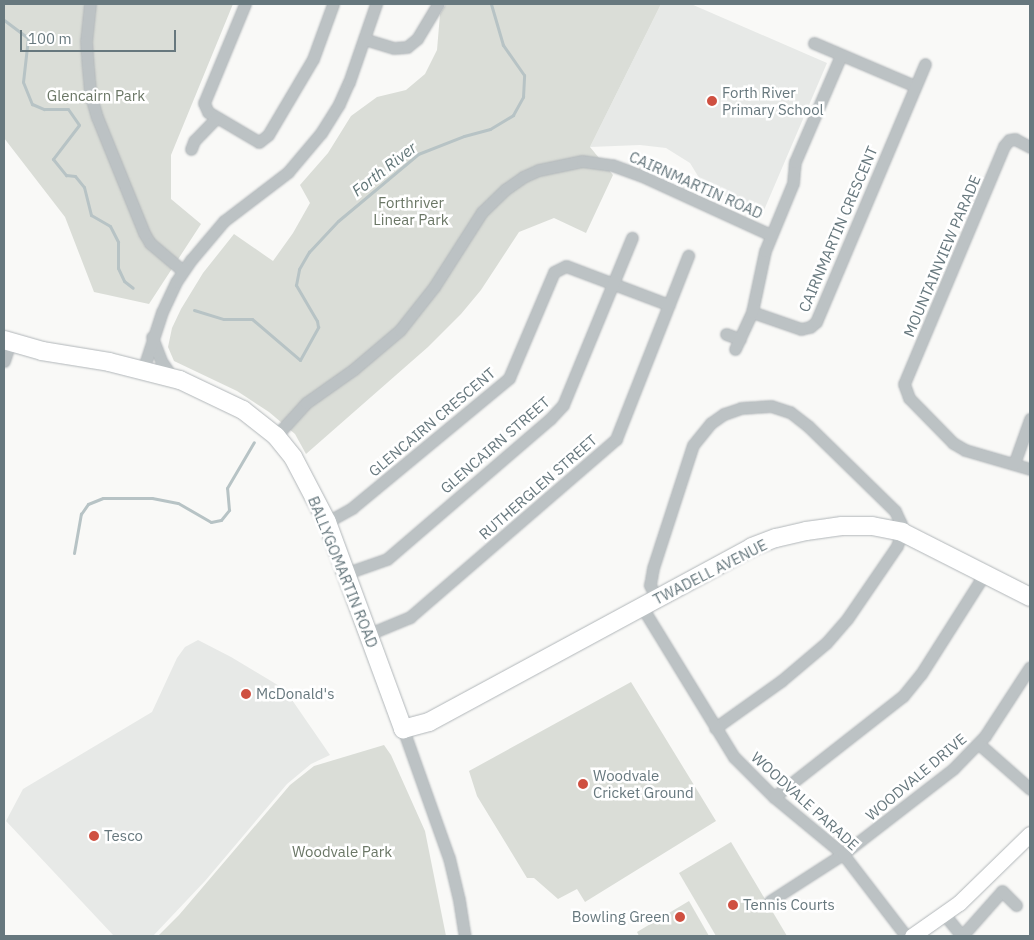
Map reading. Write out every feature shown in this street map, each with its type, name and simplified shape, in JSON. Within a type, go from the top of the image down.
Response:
[{"type":"highway","name":"BALLYGOMARTIN ROAD","points":[[7,341],[42,351],[172,377],[211,393],[243,410],[276,436],[293,457],[327,522],[403,730]]},
{"type":"highway","name":"TWADELL AVENUE","points":[[403,730],[429,722],[752,547],[776,538],[842,526],[872,526],[902,532],[1030,597]]},
{"type":"main road","points":[[912,936],[944,914],[994,872],[1030,834]]},
{"type":"street","points":[[90,4],[87,25],[88,68],[90,93],[97,117],[144,233],[150,243],[183,271]]},
{"type":"street","points":[[245,4],[205,98],[205,108],[216,118],[254,141],[264,140],[314,60],[333,4]]},
{"type":"street","points":[[143,370],[152,337],[162,312],[183,271],[224,221],[288,172],[321,133],[339,104],[376,4]]},
{"type":"street","points":[[364,39],[394,48],[407,47],[417,39],[438,4]]},
{"type":"street","points":[[814,43],[915,86]]},
{"type":"street","points":[[726,334],[738,344],[752,312],[765,250],[792,183],[796,162],[841,55]]},
{"type":"street","name":"CAIRNMARTIN CRESCENT","points":[[752,312],[801,329],[810,327],[816,322],[925,64]]},
{"type":"street","points":[[191,150],[194,140],[216,118]]},
{"type":"street","name":"MOUNTAINVIEW PARADE","points":[[1014,464],[965,450],[953,443],[908,398],[904,384],[1009,140],[1015,139],[1030,147]]},
{"type":"street","name":"CAIRNMARTIN ROAD","points":[[276,436],[306,403],[354,369],[400,330],[434,286],[482,212],[506,189],[523,177],[540,170],[582,161],[612,165],[640,175],[771,235]]},
{"type":"street","name":"GLENCAIRN STREET","points":[[347,573],[386,559],[563,406],[632,238]]},
{"type":"street","name":"RUTHERGLEN STREET","points":[[369,634],[410,617],[616,439],[688,256]]},
{"type":"street","name":"GLENCAIRN CRESCENT","points":[[327,522],[352,508],[509,378],[554,272],[566,266],[669,305]]},
{"type":"street","points":[[152,337],[161,361],[172,377]]},
{"type":"street","points":[[4,361],[7,341]]},
{"type":"street","name":"WOODVALE PARADE","points":[[902,532],[901,524],[895,511],[808,426],[790,412],[771,406],[740,408],[724,414],[702,432],[693,445],[653,568],[649,603],[715,728],[734,757],[774,798],[844,854],[906,936]]},
{"type":"street","points":[[1030,419],[1014,464],[1030,469]]},
{"type":"street","points":[[715,728],[781,681],[826,643],[847,619],[869,588],[897,546],[902,532]]},
{"type":"street","points":[[774,798],[903,696],[921,674],[985,573]]},
{"type":"street","name":"WOODVALE DRIVE","points":[[770,901],[844,854],[896,815],[979,744],[1030,667]]},
{"type":"street","name":"BALLYGOMARTIN ROAD","points":[[403,730],[449,858],[465,936]]},
{"type":"street","points":[[979,744],[1030,789]]},
{"type":"street","points":[[944,914],[962,936],[1002,891],[1016,905]]},
{"type":"shaded area","name":"Forth River Primary School","points":[[661,4],[691,4],[827,63],[761,217],[751,214],[733,200],[709,188],[701,181],[690,163],[666,148],[640,145],[590,147]]},
{"type":"shaded area","points":[[198,640],[281,687],[330,755],[311,764],[287,784],[205,881],[153,936],[114,936],[6,821],[23,789],[152,712],[177,658],[185,647]]},
{"type":"green space","name":"Glencairn Park","points":[[4,4],[233,4],[171,155],[171,199],[201,224],[149,304],[94,292],[65,217],[4,138]]},
{"type":"green space","name":"Forthriver Linear Park","points":[[446,4],[661,4],[590,147],[613,175],[586,233],[554,218],[519,232],[481,290],[461,314],[428,347],[306,454],[295,434],[269,412],[237,391],[174,361],[168,347],[172,328],[203,273],[234,234],[273,261],[293,233],[310,203],[300,185],[328,153],[351,116],[377,97],[406,90],[425,74],[437,50],[440,14]]},
{"type":"green space","name":"Woodvale Cricket Ground","points":[[631,682],[716,821],[585,902],[577,889],[558,899],[534,878],[527,878],[477,796],[469,771]]},
{"type":"green space","name":"Woodvale Park","points":[[384,745],[391,755],[425,831],[446,936],[158,936],[179,915],[290,785],[314,766]]},
{"type":"green space","name":"Tennis Courts","points":[[731,842],[787,936],[716,936],[679,873]]},
{"type":"green space","name":"Bowling Green","points":[[689,901],[709,936],[639,936],[637,932]]},
{"type":"waterway","name":"Forth River","points":[[194,310],[224,319],[252,319],[300,360],[318,327],[317,321],[296,285],[299,269],[309,252],[338,221],[418,154],[464,136],[490,129],[513,115],[523,97],[524,75],[503,45],[491,4]]},
{"type":"waterway","points":[[4,20],[28,38],[23,82],[32,104],[44,109],[68,109],[79,125],[53,159],[66,175],[75,176],[84,187],[91,215],[110,226],[118,242],[118,268],[124,281],[133,288]]},
{"type":"waterway","name":"Forth River","points":[[74,553],[81,514],[88,504],[103,498],[152,498],[178,503],[211,522],[221,520],[229,510],[227,488],[254,442]]},
{"type":"place","name":"Forth River Primary School","points":[[712,101]]},
{"type":"place","name":"McDonald's","points":[[246,694]]},
{"type":"place","name":"Woodvale Cricket Ground","points":[[583,784]]},
{"type":"place","name":"Tesco","points":[[94,836]]},
{"type":"place","name":"Tennis Courts","points":[[733,905]]},
{"type":"place","name":"Bowling Green","points":[[680,917]]}]
